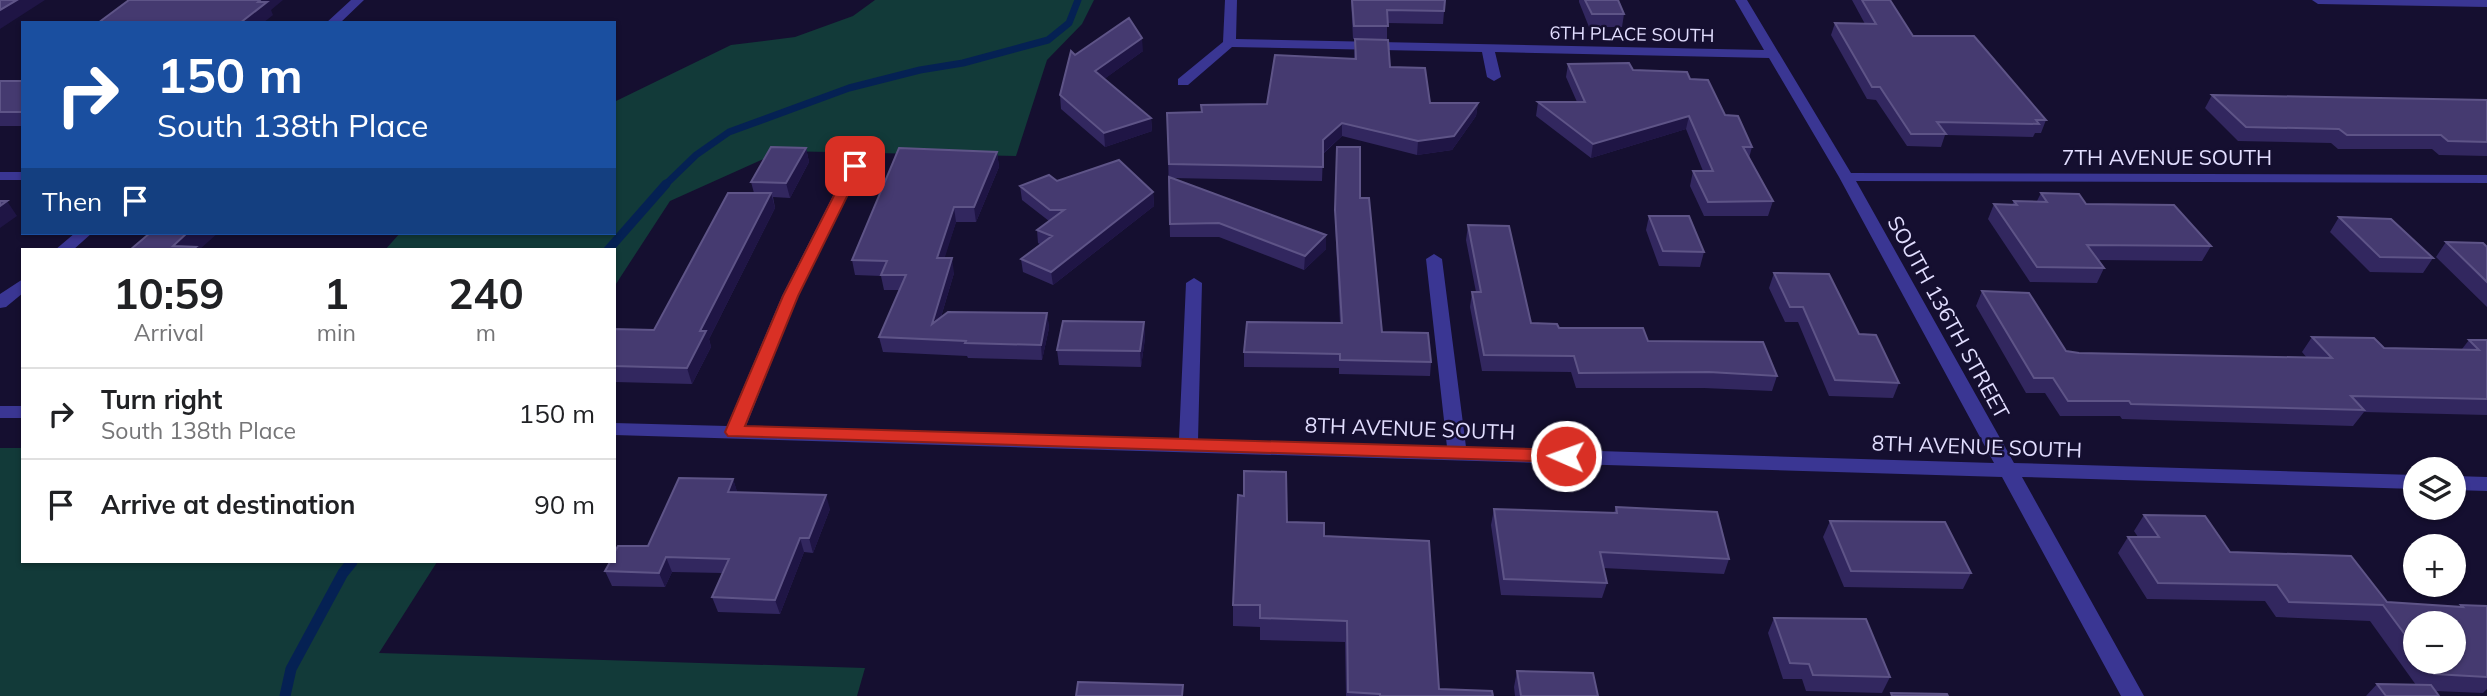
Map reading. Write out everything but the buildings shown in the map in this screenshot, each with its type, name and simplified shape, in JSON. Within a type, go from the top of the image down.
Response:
[{"type":"street","points":[[334,21],[358,0]]},
{"type":"street","points":[[1183,82],[1229,43],[1231,0]]},
{"type":"street","name":"SOUTH 136TH STREET","points":[[1741,0],[1846,177],[2133,696]]},
{"type":"street","points":[[2318,0],[2487,3]]},
{"type":"street","name":"6TH PLACE SOUTH","points":[[1229,43],[1774,54]]},
{"type":"street","points":[[1488,49],[1494,76]]},
{"type":"street","points":[[734,432],[790,296],[855,166]]},
{"type":"street","points":[[0,176],[21,176]]},
{"type":"street","name":"7TH AVENUE SOUTH","points":[[1846,177],[2487,179]]},
{"type":"street","points":[[65,248],[82,235]]},
{"type":"street","points":[[1434,259],[1457,453]]},
{"type":"street","points":[[1188,444],[1194,283]]},
{"type":"street","points":[[0,303],[21,286]]},
{"type":"street","points":[[0,412],[21,412]]},
{"type":"street","name":"8TH AVENUE SOUTH","points":[[616,429],[2403,482]]},
{"type":"street","points":[[2466,483],[2487,484]]},
{"type":"green space","points":[[875,0],[1094,0],[1082,24],[1047,60],[1016,156],[781,151],[670,201],[616,284],[616,248],[387,248],[398,235],[616,235],[616,101],[731,45],[795,37],[853,16]]},
{"type":"green space","points":[[0,448],[21,448],[21,563],[436,563],[379,653],[865,668],[857,696],[0,696]]},
{"type":"waterway","points":[[666,184],[696,155],[729,132],[849,88],[920,70],[963,63],[1048,40],[1069,23],[1078,0]]},
{"type":"waterway","points":[[610,248],[666,184]]},
{"type":"waterway","points":[[285,696],[291,669],[343,573],[351,563]]},
{"type":"route","points":[[855,166],[790,296],[734,432],[1566,456]]}]
